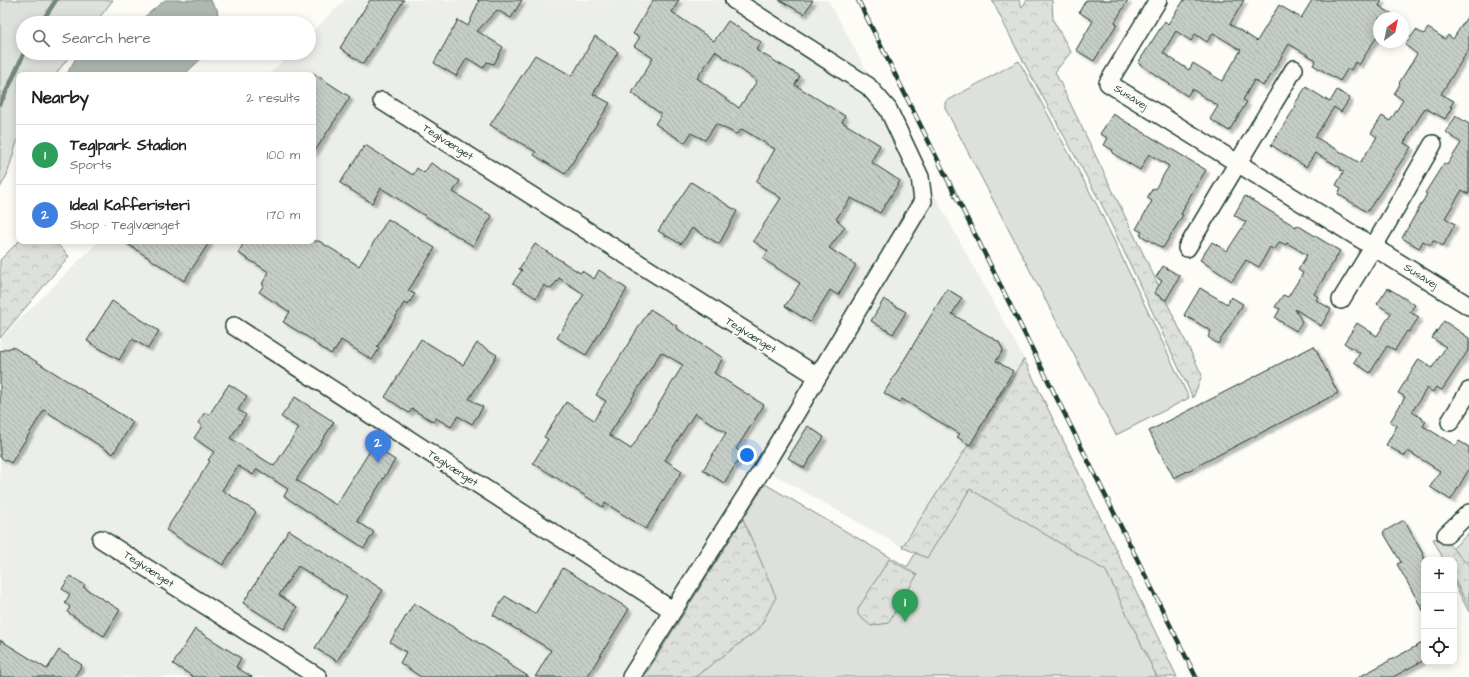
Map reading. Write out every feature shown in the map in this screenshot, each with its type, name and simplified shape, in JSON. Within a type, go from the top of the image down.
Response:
[{"type":"street","points":[[631,677],[760,472],[923,201],[920,177],[888,109],[868,86],[734,0]]},
{"type":"street","name":"Susåvej","points":[[1158,0],[1108,83],[1469,306]]},
{"type":"street","points":[[1187,248],[1294,70]]},
{"type":"street","name":"Teglvænget","points":[[382,101],[817,376]]},
{"type":"street","points":[[1341,300],[1433,144]]},
{"type":"street","name":"Teglvænget","points":[[234,326],[672,610]]},
{"type":"street","points":[[1450,422],[1469,391]]},
{"type":"street","points":[[1446,535],[1469,513]]},
{"type":"street","name":"Teglvænget","points":[[101,538],[318,677]]},
{"type":"shaded area","points":[[165,0],[210,0],[217,9],[218,16],[146,16]]},
{"type":"shaded area","points":[[345,0],[828,0],[1024,359],[902,547],[771,473],[644,677],[0,677],[0,339],[96,244],[316,244],[316,72],[271,72],[284,60],[316,60],[316,28]]},
{"type":"shaded area","points":[[75,60],[200,60],[187,72],[68,72]]},
{"type":"green space","points":[[0,0],[113,0],[100,16],[16,16],[16,60],[67,60],[57,72],[16,72],[16,145],[7,175],[0,188]]},
{"type":"green space","points":[[992,0],[1019,0],[1022,7],[1027,0],[1052,0],[1053,20],[1071,52],[1055,72],[1202,375],[1193,398],[1103,207],[1016,48]]},
{"type":"green space","points":[[1019,61],[1098,207],[1189,398],[1116,435],[945,108],[945,102]]},
{"type":"green space","points":[[16,244],[57,244],[69,256],[0,338],[0,260]]},
{"type":"green space","points":[[1024,359],[1177,677],[1157,677],[1106,571],[970,489],[927,558],[902,547]]},
{"type":"green space","points":[[962,478],[1106,564],[1157,677],[644,677],[765,484],[907,567]]},
{"type":"green space","points":[[743,519],[776,597],[759,629],[695,677],[644,677]]},
{"type":"green space","points":[[1469,533],[1469,612],[1457,589],[1457,557],[1443,557]]},
{"type":"green space","points":[[1443,538],[1469,566],[1469,607],[1457,585],[1457,557],[1442,557],[1433,539]]},
{"type":"green space","points":[[889,559],[917,575],[888,623],[871,626],[858,615],[858,609]]},
{"type":"building","points":[[370,0],[404,0],[363,64],[340,48]]},
{"type":"building","points":[[477,0],[522,0],[511,18],[497,10],[477,31],[503,47],[494,64],[487,62],[483,68],[467,58],[456,76],[434,63],[458,20],[468,26],[479,1]]},
{"type":"building","points":[[653,0],[679,0],[672,12],[714,41],[728,21],[761,42],[756,50],[800,76],[795,85],[845,116],[842,122],[880,145],[871,162],[900,181],[880,213],[851,198],[836,219],[845,227],[829,248],[856,265],[838,295],[830,290],[810,322],[785,306],[800,283],[763,259],[768,251],[753,241],[781,198],[756,182],[775,149],[742,129],[736,134],[716,124],[705,140],[691,133],[685,143],[655,124],[661,114],[632,93],[653,58],[634,46],[640,37],[633,34]],"holes":[[[715,51],[757,81],[739,108],[697,78]]]},
{"type":"building","points":[[779,0],[813,0],[804,14]]},
{"type":"building","points":[[1086,0],[1128,0],[1115,22],[1117,24],[1094,61],[1076,50],[1093,21],[1079,12]]},
{"type":"building","points":[[1184,0],[1244,0],[1230,24],[1257,41],[1279,5],[1301,18],[1312,0],[1382,0],[1379,6],[1389,12],[1373,12],[1373,43],[1359,65],[1355,62],[1351,70],[1348,68],[1340,81],[1313,65],[1316,60],[1289,44],[1266,83],[1265,82],[1263,86],[1254,80],[1243,100],[1247,102],[1229,131],[1210,119],[1218,106],[1192,89],[1187,96],[1138,63],[1165,21],[1168,24]],"holes":[[[1176,31],[1191,41],[1195,34],[1207,42],[1213,33],[1241,50],[1222,81],[1193,63],[1189,70],[1163,53]]]},
{"type":"building","points":[[1469,14],[1469,49],[1441,94],[1454,101],[1450,107],[1452,107],[1445,119],[1425,108],[1404,143],[1411,147],[1367,212],[1338,194],[1341,188],[1336,185],[1344,171],[1340,170],[1341,168],[1315,153],[1306,167],[1271,145],[1296,106],[1294,105],[1306,87],[1330,102],[1337,90],[1350,98],[1341,112],[1334,107],[1315,137],[1360,163],[1377,137],[1371,133],[1382,116],[1390,121],[1403,100],[1394,94],[1417,54],[1409,48],[1409,40],[1416,30],[1424,34],[1428,28],[1445,39],[1448,35],[1453,39]]},
{"type":"building","points":[[595,36],[618,52],[593,94],[610,103],[565,174],[534,155],[536,152],[490,125],[535,55],[572,76]]},
{"type":"building","points":[[316,75],[350,97],[316,149]]},
{"type":"building","points":[[1113,114],[1206,170],[1184,206],[1185,207],[1181,214],[1183,215],[1163,248],[1140,235],[1142,232],[1136,229],[1152,201],[1147,198],[1153,188],[1155,189],[1169,166],[1149,154],[1140,170],[1112,153],[1113,150],[1104,145],[1108,138],[1100,134]]},
{"type":"building","points":[[1456,116],[1469,124],[1469,194],[1462,190],[1445,218],[1455,224],[1443,246],[1433,240],[1431,245],[1423,241],[1419,248],[1402,238],[1427,194],[1425,193],[1444,163],[1447,165],[1461,143],[1446,132]]},
{"type":"building","points":[[365,145],[413,175],[417,168],[424,173],[431,163],[460,181],[453,192],[492,216],[473,246],[381,188],[372,203],[340,183]]},
{"type":"building","points":[[691,182],[737,211],[719,244],[692,228],[681,244],[658,231]]},
{"type":"building","points":[[1245,196],[1296,227],[1297,225],[1340,251],[1314,294],[1318,297],[1316,300],[1331,309],[1321,326],[1295,309],[1302,322],[1296,331],[1275,318],[1280,309],[1275,307],[1283,295],[1288,297],[1303,273],[1298,270],[1307,255],[1287,243],[1286,245],[1280,242],[1274,250],[1270,247],[1259,267],[1246,260],[1232,281],[1200,260],[1212,242],[1227,251],[1246,222],[1234,215]]},
{"type":"building","points":[[388,219],[435,248],[408,291],[415,294],[408,305],[404,303],[377,347],[379,349],[372,360],[341,340],[335,351],[334,350],[331,354],[313,342],[314,341],[283,322],[290,312],[259,292],[264,285],[262,284],[269,272],[238,253],[243,244],[316,244],[316,241],[319,241],[359,266]]},
{"type":"building","points":[[128,244],[208,244],[184,281]]},
{"type":"building","points":[[535,244],[580,273],[582,271],[594,279],[599,270],[627,289],[586,355],[557,338],[584,294],[559,278],[551,289],[544,285],[536,298],[513,283],[522,270],[519,269]]},
{"type":"building","points":[[1163,266],[1180,276],[1166,300],[1154,293],[1162,281],[1156,277]]},
{"type":"building","points":[[1200,288],[1227,304],[1231,297],[1243,304],[1218,344],[1208,337],[1211,331],[1184,315]]},
{"type":"building","points":[[1388,288],[1415,305],[1410,312],[1419,317],[1409,332],[1407,331],[1395,350],[1387,346],[1370,373],[1354,362],[1360,353],[1344,343],[1357,323],[1377,336],[1391,313],[1377,304]]},
{"type":"building","points":[[947,289],[962,298],[952,314],[999,342],[1003,350],[996,361],[1013,371],[970,445],[957,437],[960,434],[902,399],[900,402],[884,393]]},
{"type":"building","points":[[884,299],[906,312],[893,334],[871,321]]},
{"type":"building","points":[[112,301],[159,331],[148,348],[132,339],[119,360],[87,341]]},
{"type":"building","points":[[650,309],[677,326],[676,328],[723,358],[714,373],[764,405],[736,449],[743,453],[724,483],[703,470],[726,433],[695,413],[665,460],[682,471],[646,529],[605,503],[603,507],[533,463],[548,439],[544,437],[566,402],[594,420],[606,401],[596,395]],"holes":[[[661,352],[683,365],[631,449],[609,435]]]},
{"type":"building","points":[[1444,321],[1469,338],[1469,349],[1442,390],[1436,387],[1433,392],[1427,388],[1412,412],[1426,421],[1423,426],[1456,446],[1459,441],[1469,447],[1469,469],[1451,500],[1430,487],[1440,471],[1408,451],[1405,456],[1386,445],[1397,426],[1390,422],[1405,397],[1398,393],[1419,359],[1432,368],[1446,347],[1432,338]]},
{"type":"building","points":[[421,339],[463,365],[477,343],[497,355],[469,399],[483,407],[472,424],[458,416],[451,427],[436,418],[434,422],[412,409],[409,413],[385,397]]},
{"type":"building","points":[[1314,346],[1338,393],[1174,478],[1149,431]]},
{"type":"building","points":[[13,347],[133,422],[113,454],[44,410],[11,463],[0,457],[0,351]]},
{"type":"building","points":[[229,384],[247,396],[238,410],[246,415],[230,438],[274,466],[299,428],[281,417],[295,397],[334,422],[296,480],[336,505],[373,446],[395,460],[357,521],[374,532],[364,548],[284,496],[288,489],[257,469],[253,475],[238,466],[222,490],[256,512],[223,565],[166,530],[210,461],[208,460],[214,452],[194,438],[202,426],[198,423],[205,412],[209,415]]},
{"type":"building","points":[[808,426],[824,437],[804,468],[788,458]]},
{"type":"building","points":[[1404,520],[1424,556],[1421,557],[1421,607],[1397,564],[1401,562],[1383,532]]},
{"type":"building","points":[[289,530],[383,590],[337,661],[315,648],[347,597],[298,566],[279,595],[297,607],[284,629],[243,603]]},
{"type":"building","points":[[563,568],[629,609],[587,677],[535,677],[551,650],[493,615],[505,596],[535,614]]},
{"type":"building","points":[[70,576],[85,585],[83,587],[120,610],[104,636],[67,612],[70,607],[65,603],[70,594],[62,589]]},
{"type":"building","points":[[414,603],[508,661],[507,663],[529,677],[421,677],[400,663],[406,652],[390,642]]},
{"type":"building","points":[[195,629],[241,658],[236,667],[252,677],[194,677],[173,664]]},
{"type":"building","points":[[0,640],[47,669],[59,650],[82,665],[74,677],[0,677]]},
{"type":"building","points":[[1421,644],[1421,662],[1393,677],[1359,677]]},
{"type":"waterway","points":[[46,16],[56,0]]},
{"type":"waterway","points":[[0,104],[21,60]]},
{"type":"railway","points":[[858,0],[1196,677]]},
{"type":"place","name":"Ideal Kafferisteri","points":[[378,463]]},
{"type":"place","name":"Teglpark Stadion","points":[[905,622]]}]
